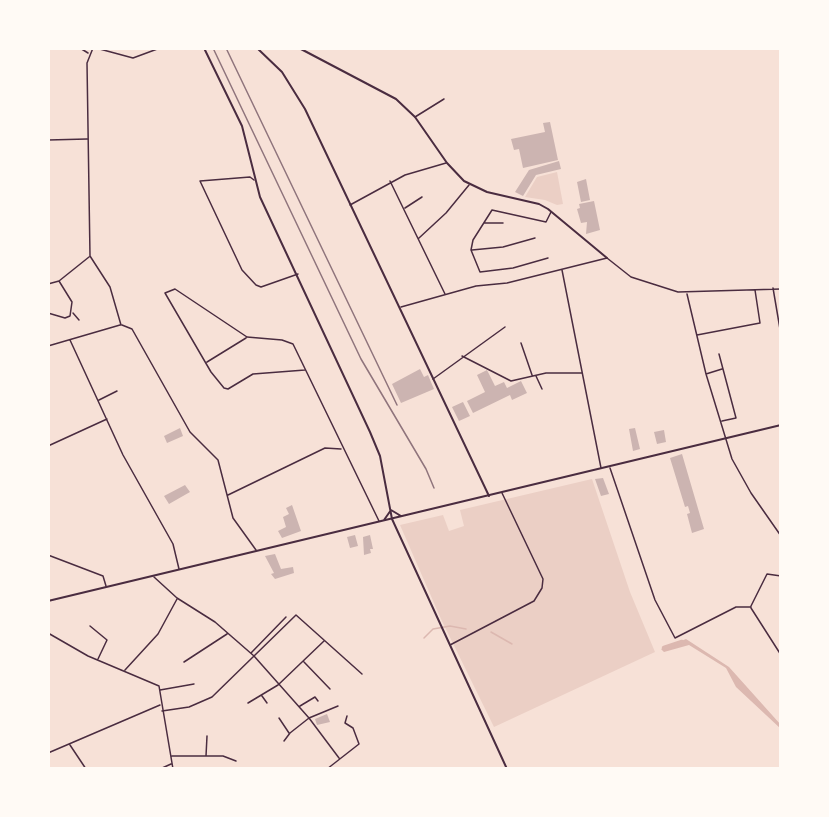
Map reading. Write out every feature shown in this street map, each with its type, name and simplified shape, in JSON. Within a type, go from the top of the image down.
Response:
[{"type":"main road","points":[[204,48],[242,126],[264,206],[298,274],[380,456],[392,519],[507,769]]},
{"type":"main road","points":[[257,48],[293,87],[489,496]]},
{"type":"main road","points":[[299,48],[385,92],[415,117],[447,163],[469,184],[503,197],[539,204],[551,211],[607,258]]},
{"type":"main road","points":[[48,601],[781,425]]},
{"type":"main road","points":[[391,510],[402,517]]},
{"type":"main road","points":[[381,522],[391,510]]},
{"type":"street","points":[[80,48],[89,54]]},
{"type":"street","points":[[121,325],[110,287],[90,256],[89,54],[95,48],[134,58],[160,48]]},
{"type":"street","points":[[415,117],[444,99]]},
{"type":"street","points":[[48,140],[88,139]]},
{"type":"street","points":[[351,205],[390,181],[447,163]]},
{"type":"street","points":[[255,180],[250,177],[200,181],[242,270],[256,285],[261,287],[298,274]]},
{"type":"street","points":[[390,181],[446,295]]},
{"type":"street","points":[[418,239],[446,213],[469,184]]},
{"type":"street","points":[[404,209],[422,197]]},
{"type":"street","points":[[549,258],[513,268],[480,272],[471,250],[473,240],[492,210],[546,222],[551,211]]},
{"type":"street","points":[[484,223],[503,223]]},
{"type":"street","points":[[471,250],[503,246],[535,237]]},
{"type":"street","points":[[48,284],[59,281],[90,256]]},
{"type":"street","points":[[399,308],[607,258],[631,277],[670,290],[687,293],[781,289]]},
{"type":"street","points":[[561,269],[601,469]]},
{"type":"street","points":[[59,281],[72,302],[72,313],[79,320]]},
{"type":"street","points":[[773,288],[781,335]]},
{"type":"street","points":[[305,370],[253,374],[224,388],[206,363],[165,293],[170,289],[175,289],[247,337],[289,341],[293,344],[381,522]]},
{"type":"street","points":[[696,335],[760,323],[755,289]]},
{"type":"street","points":[[687,293],[706,374],[725,439],[738,471],[781,536]]},
{"type":"street","points":[[48,313],[65,318],[72,313]]},
{"type":"street","points":[[48,346],[121,325],[132,329],[190,432],[218,460],[237,524],[258,551]]},
{"type":"street","points":[[433,379],[505,327]]},
{"type":"street","points":[[206,363],[247,337]]},
{"type":"street","points":[[70,340],[142,492],[173,544],[179,570]]},
{"type":"street","points":[[521,343],[542,389]]},
{"type":"street","points":[[719,354],[736,418],[720,422]]},
{"type":"street","points":[[462,356],[483,364],[505,380],[518,380],[557,372],[582,373]]},
{"type":"street","points":[[706,374],[723,369]]},
{"type":"street","points":[[98,400],[117,391]]},
{"type":"street","points":[[48,446],[107,419]]},
{"type":"street","points":[[227,495],[325,448],[343,449]]},
{"type":"street","points":[[609,467],[655,600],[675,638],[736,607],[751,607]]},
{"type":"street","points":[[450,645],[534,601],[542,588],[543,579],[502,493]]},
{"type":"street","points":[[48,555],[102,576],[106,587]]},
{"type":"street","points":[[751,607],[766,574],[781,576]]},
{"type":"street","points":[[154,576],[177,598],[228,634],[254,656],[309,718],[339,758]]},
{"type":"street","points":[[125,670],[158,634],[177,598]]},
{"type":"street","points":[[751,607],[781,654]]},
{"type":"street","points":[[162,711],[189,706],[212,697],[296,615],[363,674]]},
{"type":"street","points":[[250,653],[286,617]]},
{"type":"street","points":[[90,626],[107,640],[98,660]]},
{"type":"street","points":[[48,633],[98,660],[155,683],[159,690],[173,769]]},
{"type":"street","points":[[184,662],[228,634]]},
{"type":"street","points":[[248,703],[278,684],[325,640]]},
{"type":"street","points":[[303,662],[330,688]]},
{"type":"street","points":[[159,690],[194,684]]},
{"type":"street","points":[[262,695],[267,703]]},
{"type":"street","points":[[299,707],[315,697],[318,701]]},
{"type":"street","points":[[48,753],[161,704]]},
{"type":"street","points":[[284,741],[290,733],[309,718],[338,706]]},
{"type":"street","points":[[327,769],[360,743],[353,728],[345,723],[347,716]]},
{"type":"street","points":[[279,718],[290,733]]},
{"type":"street","points":[[206,756],[207,736]]},
{"type":"street","points":[[69,743],[86,769]]},
{"type":"street","points":[[171,756],[223,756],[236,760]]},
{"type":"street","points":[[160,769],[172,764]]},
{"type":"shaded area","points":[[557,172],[563,204],[557,205],[545,200],[525,197],[537,177]]},
{"type":"shaded area","points":[[592,479],[630,592],[655,652],[494,727],[441,619],[400,525],[443,515],[449,531],[464,526],[460,510]]},
{"type":"shaded area","points":[[686,639],[729,667],[781,725],[781,729],[736,687],[726,668],[689,645],[664,652],[661,649]]},
{"type":"building","points":[[550,122],[558,160],[523,168],[519,149],[514,150],[511,139],[545,132],[543,123]]},
{"type":"building","points":[[559,161],[561,169],[536,175],[523,196],[515,192],[529,170]]},
{"type":"building","points":[[586,179],[590,200],[581,202],[577,182]]},
{"type":"building","points":[[594,201],[600,230],[586,234],[587,222],[581,223],[577,209],[580,208],[579,204]]},
{"type":"building","points":[[420,369],[424,377],[428,375],[434,389],[401,403],[392,384]]},
{"type":"building","points":[[487,370],[495,386],[504,382],[507,388],[521,381],[527,393],[512,400],[510,395],[473,413],[467,401],[485,392],[477,375]]},
{"type":"building","points":[[463,402],[470,416],[459,421],[452,407]]},
{"type":"building","points":[[180,428],[183,436],[167,443],[164,436]]},
{"type":"building","points":[[635,428],[640,449],[633,451],[629,429]]},
{"type":"building","points":[[664,430],[666,442],[657,444],[654,432]]},
{"type":"building","points":[[682,454],[704,529],[692,533],[687,514],[690,513],[688,506],[685,507],[670,458]]},
{"type":"building","points":[[603,478],[609,494],[601,496],[595,479]]},
{"type":"building","points":[[185,485],[190,492],[169,504],[164,496]]},
{"type":"building","points":[[292,505],[301,531],[282,538],[278,531],[286,527],[283,517],[289,514],[286,508]]},
{"type":"building","points":[[355,535],[358,546],[350,548],[347,537]]},
{"type":"building","points":[[370,535],[373,549],[370,549],[371,553],[364,555],[363,537]]},
{"type":"building","points":[[275,554],[281,569],[293,567],[294,573],[275,579],[265,556]]},
{"type":"building","points":[[327,714],[330,722],[317,725],[315,719]]},
{"type":"waterway","points":[[424,638],[433,629],[450,626],[466,629]]},
{"type":"waterway","points":[[491,632],[512,644]]},
{"type":"waterway","points":[[664,648],[682,642]]},
{"type":"railway","points":[[213,48],[361,359],[426,469],[434,488]]},
{"type":"railway","points":[[226,48],[397,405]]}]
